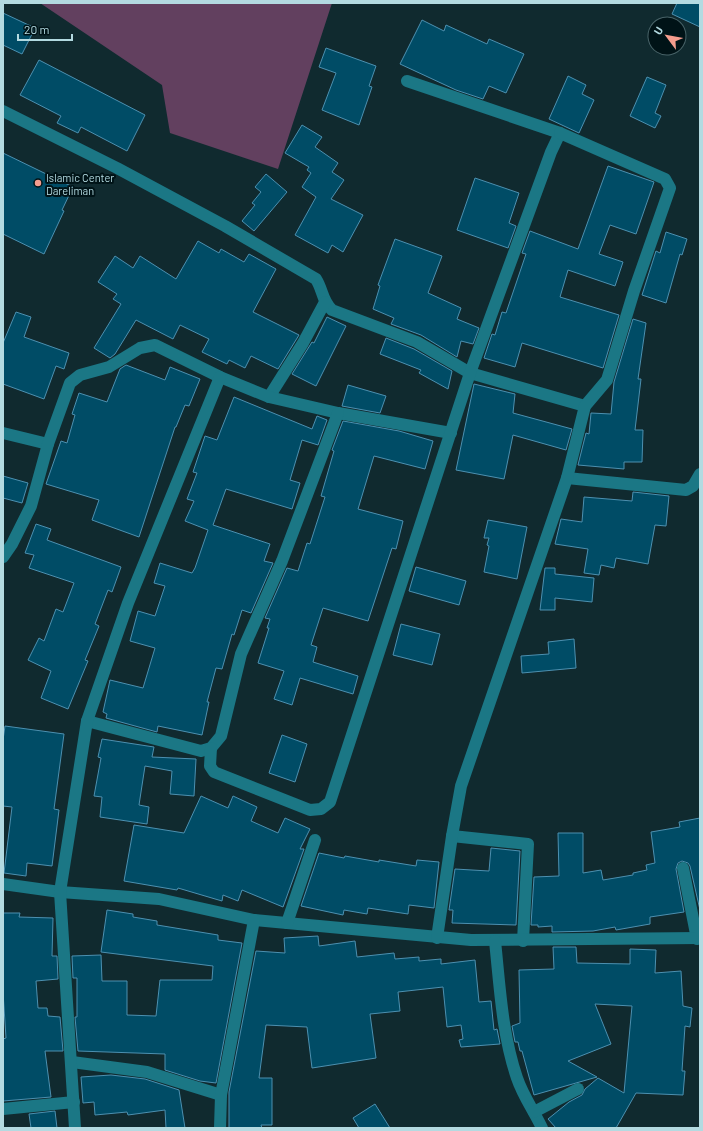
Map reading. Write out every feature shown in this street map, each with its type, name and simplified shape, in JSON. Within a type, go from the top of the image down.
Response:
[{"type":"street","points":[[407,80],[560,133],[665,179],[670,188],[634,291],[607,380],[586,406],[567,478],[461,786],[437,938]]},
{"type":"street","points":[[3,111],[117,168],[226,226],[316,280],[325,302],[332,310],[417,342],[470,373],[586,406]]},
{"type":"street","points":[[211,748],[210,766],[214,772],[310,810],[321,809],[330,802],[470,373],[551,152],[560,133]]},
{"type":"street","points":[[269,397],[303,343],[325,302]]},
{"type":"street","points":[[3,557],[12,544],[31,506],[48,444],[70,383],[80,375],[109,367],[140,348],[155,345],[220,376],[269,397],[338,413],[451,433]]},
{"type":"street","points":[[75,1128],[60,892],[87,721],[128,603],[220,376]]},
{"type":"street","points":[[87,721],[201,751],[211,748],[221,736],[242,654],[282,561],[338,413]]},
{"type":"street","points":[[3,433],[48,444]]},
{"type":"street","points":[[567,478],[686,490],[693,486],[700,474]]},
{"type":"street","points":[[452,836],[528,844],[523,941]]},
{"type":"street","points":[[287,923],[314,840]]},
{"type":"street","points":[[3,884],[60,892],[159,899],[254,920],[437,938],[496,941],[698,939],[683,868]]},
{"type":"street","points":[[220,1128],[221,1095],[254,920]]},
{"type":"street","points":[[496,941],[502,1009],[508,1046],[526,1100],[542,1128]]},
{"type":"street","points":[[72,1062],[147,1072],[221,1095]]},
{"type":"street","points":[[534,1112],[578,1089]]},
{"type":"street","points":[[3,1109],[74,1102]]},
{"type":"shaded area","points":[[40,3],[332,3],[278,169],[170,133],[162,85]]},
{"type":"building","points":[[677,3],[700,3],[700,27],[687,21],[687,16],[676,16],[672,14]]},
{"type":"building","points":[[3,13],[35,28],[22,54],[3,45]]},
{"type":"building","points":[[422,20],[444,31],[446,25],[487,44],[489,39],[524,54],[506,93],[489,86],[483,99],[456,90],[400,64]]},
{"type":"building","points":[[326,48],[376,66],[369,86],[372,87],[359,125],[322,110],[336,73],[319,67]]},
{"type":"building","points":[[39,60],[145,115],[127,151],[81,127],[78,133],[57,123],[61,116],[20,95]]},
{"type":"building","points":[[568,76],[586,85],[582,94],[594,100],[579,133],[549,119]]},
{"type":"building","points":[[647,77],[666,85],[655,113],[661,116],[655,128],[630,116]]},
{"type":"building","points":[[302,125],[322,137],[315,147],[338,163],[332,172],[344,180],[331,199],[363,215],[343,252],[332,245],[328,253],[295,235],[316,197],[302,187],[311,173],[307,170],[309,167],[285,153]]},
{"type":"building","points":[[3,153],[73,187],[62,210],[64,211],[44,254],[3,234]]},
{"type":"building","points":[[608,166],[654,182],[636,234],[610,225],[599,254],[623,262],[615,286],[568,270],[560,297],[619,315],[603,368],[522,343],[515,367],[484,358],[492,334],[495,335],[502,312],[506,313],[526,254],[522,253],[530,231],[578,249]]},
{"type":"building","points":[[266,174],[287,192],[254,231],[242,221],[255,205],[252,203],[261,192],[255,187]]},
{"type":"building","points":[[475,178],[519,193],[509,223],[516,226],[508,248],[457,230]]},
{"type":"building","points":[[666,232],[687,239],[682,255],[680,254],[666,303],[642,295],[656,251],[660,253]]},
{"type":"building","points":[[395,239],[442,256],[428,293],[461,308],[457,319],[479,328],[473,344],[461,341],[457,357],[421,335],[391,324],[394,318],[373,309],[380,286],[378,285]]},
{"type":"building","points":[[198,241],[219,253],[221,249],[244,262],[249,254],[276,269],[253,312],[299,335],[278,369],[251,356],[245,368],[229,360],[227,364],[202,352],[209,339],[180,325],[173,339],[136,320],[115,354],[110,358],[94,348],[121,304],[113,299],[117,294],[98,282],[115,256],[133,268],[140,256],[176,279]]},
{"type":"building","points":[[16,312],[31,317],[24,337],[69,353],[64,369],[56,366],[44,399],[3,384],[3,343]]},
{"type":"building","points":[[327,317],[346,326],[316,386],[292,374],[312,342],[314,343]]},
{"type":"building","points":[[633,319],[646,323],[638,379],[641,379],[635,430],[643,430],[642,462],[624,462],[624,469],[578,465],[586,433],[589,434],[591,413],[611,414],[614,382]]},
{"type":"building","points":[[386,338],[414,349],[452,371],[448,389],[419,373],[421,370],[380,354]]},
{"type":"building","points":[[126,365],[165,380],[170,367],[200,379],[189,406],[185,405],[175,427],[139,537],[92,520],[99,500],[46,484],[61,441],[67,443],[75,415],[72,414],[79,393],[107,402],[120,369]]},
{"type":"building","points":[[474,384],[515,394],[513,413],[572,429],[566,450],[513,435],[504,479],[456,470]]},
{"type":"building","points":[[348,385],[386,396],[380,413],[342,406]]},
{"type":"building","points":[[234,397],[312,429],[317,416],[327,420],[318,445],[302,440],[290,480],[300,483],[292,509],[226,489],[213,525],[270,544],[264,561],[273,563],[251,613],[242,610],[234,635],[232,634],[222,669],[216,668],[207,702],[209,702],[202,735],[158,726],[157,732],[106,718],[107,714],[103,712],[110,680],[143,688],[155,648],[130,641],[138,611],[155,616],[165,586],[154,583],[160,563],[192,573],[195,568],[208,530],[185,521],[194,501],[187,499],[197,473],[193,472],[205,436],[217,440]]},
{"type":"building","points":[[343,421],[399,431],[433,441],[425,469],[374,456],[358,509],[403,521],[396,549],[392,548],[368,621],[323,608],[311,645],[317,647],[313,662],[358,676],[353,694],[300,678],[292,705],[274,699],[284,671],[258,663],[269,628],[267,628],[270,619],[265,618],[287,568],[298,571],[307,543],[310,544],[325,497],[321,496],[334,451],[332,450]]},
{"type":"building","points":[[3,476],[28,483],[22,503],[3,498]]},
{"type":"building","points":[[633,492],[669,496],[666,526],[655,525],[648,564],[616,558],[614,568],[601,565],[599,575],[584,573],[588,549],[555,544],[561,519],[582,522],[584,497],[632,501]]},
{"type":"building","points":[[488,520],[527,527],[517,579],[484,572],[489,546],[487,545],[489,538],[484,538]]},
{"type":"building","points":[[36,524],[51,529],[47,540],[121,567],[112,592],[108,590],[95,624],[99,626],[85,660],[88,661],[68,709],[41,698],[51,671],[28,660],[39,638],[44,641],[56,609],[63,612],[74,583],[29,568],[34,555],[25,553]]},
{"type":"building","points":[[416,567],[466,581],[459,605],[409,591]]},
{"type":"building","points":[[545,568],[555,568],[555,574],[594,578],[592,602],[555,598],[555,610],[540,610]]},
{"type":"building","points":[[401,624],[440,634],[432,665],[393,655]]},
{"type":"building","points":[[574,639],[576,668],[522,673],[521,656],[549,654],[548,642]]},
{"type":"building","points":[[5,726],[64,734],[54,809],[59,810],[52,866],[27,863],[26,876],[4,873],[12,807],[3,806],[3,740]]},
{"type":"building","points":[[282,735],[307,744],[295,782],[269,773]]},
{"type":"building","points":[[102,739],[154,747],[152,757],[196,759],[194,796],[170,794],[172,771],[145,766],[139,805],[149,807],[147,824],[100,817],[102,797],[94,796],[101,758],[98,757]]},
{"type":"building","points":[[201,796],[228,808],[233,796],[257,807],[251,821],[278,833],[285,818],[310,829],[300,849],[304,849],[283,907],[242,890],[238,901],[223,895],[222,901],[178,888],[177,890],[124,881],[134,825],[184,833]]},
{"type":"building","points":[[700,818],[700,910],[690,866],[688,863],[682,861],[678,863],[676,869],[684,912],[650,917],[650,924],[616,930],[615,927],[593,931],[552,932],[552,926],[538,927],[538,925],[531,925],[534,877],[559,876],[558,833],[583,833],[583,873],[601,870],[603,880],[633,875],[633,873],[647,870],[646,865],[655,863],[651,832],[680,827],[679,822]]},
{"type":"building","points":[[491,848],[520,851],[516,925],[452,923],[453,910],[449,910],[455,869],[489,871]]},
{"type":"building","points":[[319,853],[344,858],[345,856],[416,866],[417,860],[439,862],[434,908],[409,905],[408,914],[368,908],[367,914],[344,910],[343,915],[301,906]]},
{"type":"building","points":[[107,910],[133,914],[133,917],[157,921],[157,925],[218,935],[218,940],[242,943],[216,1083],[200,1081],[165,1070],[165,1054],[78,1051],[75,1017],[77,1017],[77,978],[73,978],[72,956],[101,955],[102,981],[127,981],[127,1015],[156,1016],[160,980],[212,980],[213,966],[101,952]]},
{"type":"building","points":[[3,913],[20,913],[19,917],[53,918],[52,956],[57,956],[58,979],[36,981],[38,1008],[47,1008],[48,1016],[60,1017],[63,1051],[45,1051],[51,1097],[3,1101],[3,1039],[6,1038],[3,992]]},
{"type":"building","points":[[318,936],[319,946],[355,941],[357,957],[394,953],[395,959],[419,957],[419,961],[441,959],[441,964],[475,960],[479,1002],[491,1001],[494,1030],[497,1029],[500,1044],[461,1047],[459,1040],[463,1039],[461,1025],[447,1027],[443,987],[398,992],[400,1011],[370,1014],[376,1058],[312,1068],[307,1027],[266,1025],[259,1078],[272,1078],[272,1125],[261,1125],[262,1128],[229,1128],[229,1092],[256,951],[285,953],[284,938]]},
{"type":"building","points":[[553,947],[576,947],[577,963],[630,964],[630,949],[656,950],[655,973],[681,971],[683,1006],[692,1008],[690,1027],[685,1026],[682,1071],[685,1071],[683,1095],[636,1093],[616,1128],[556,1128],[548,1119],[569,1102],[582,1095],[585,1089],[598,1078],[624,1093],[632,1006],[595,1004],[611,1044],[568,1061],[597,1077],[534,1095],[522,1051],[520,1051],[518,1042],[515,1042],[512,1026],[520,1023],[519,970],[554,969]]},
{"type":"building","points":[[111,1075],[145,1079],[179,1090],[185,1128],[166,1128],[165,1110],[128,1115],[127,1112],[95,1115],[94,1102],[83,1103],[81,1077]]},
{"type":"building","points":[[375,1104],[390,1128],[359,1128],[353,1118]]},
{"type":"building","points":[[55,1111],[57,1128],[31,1128],[29,1114]]},
{"type":"place","name":"Islamic Center Dareliman","points":[[38,183]]}]
